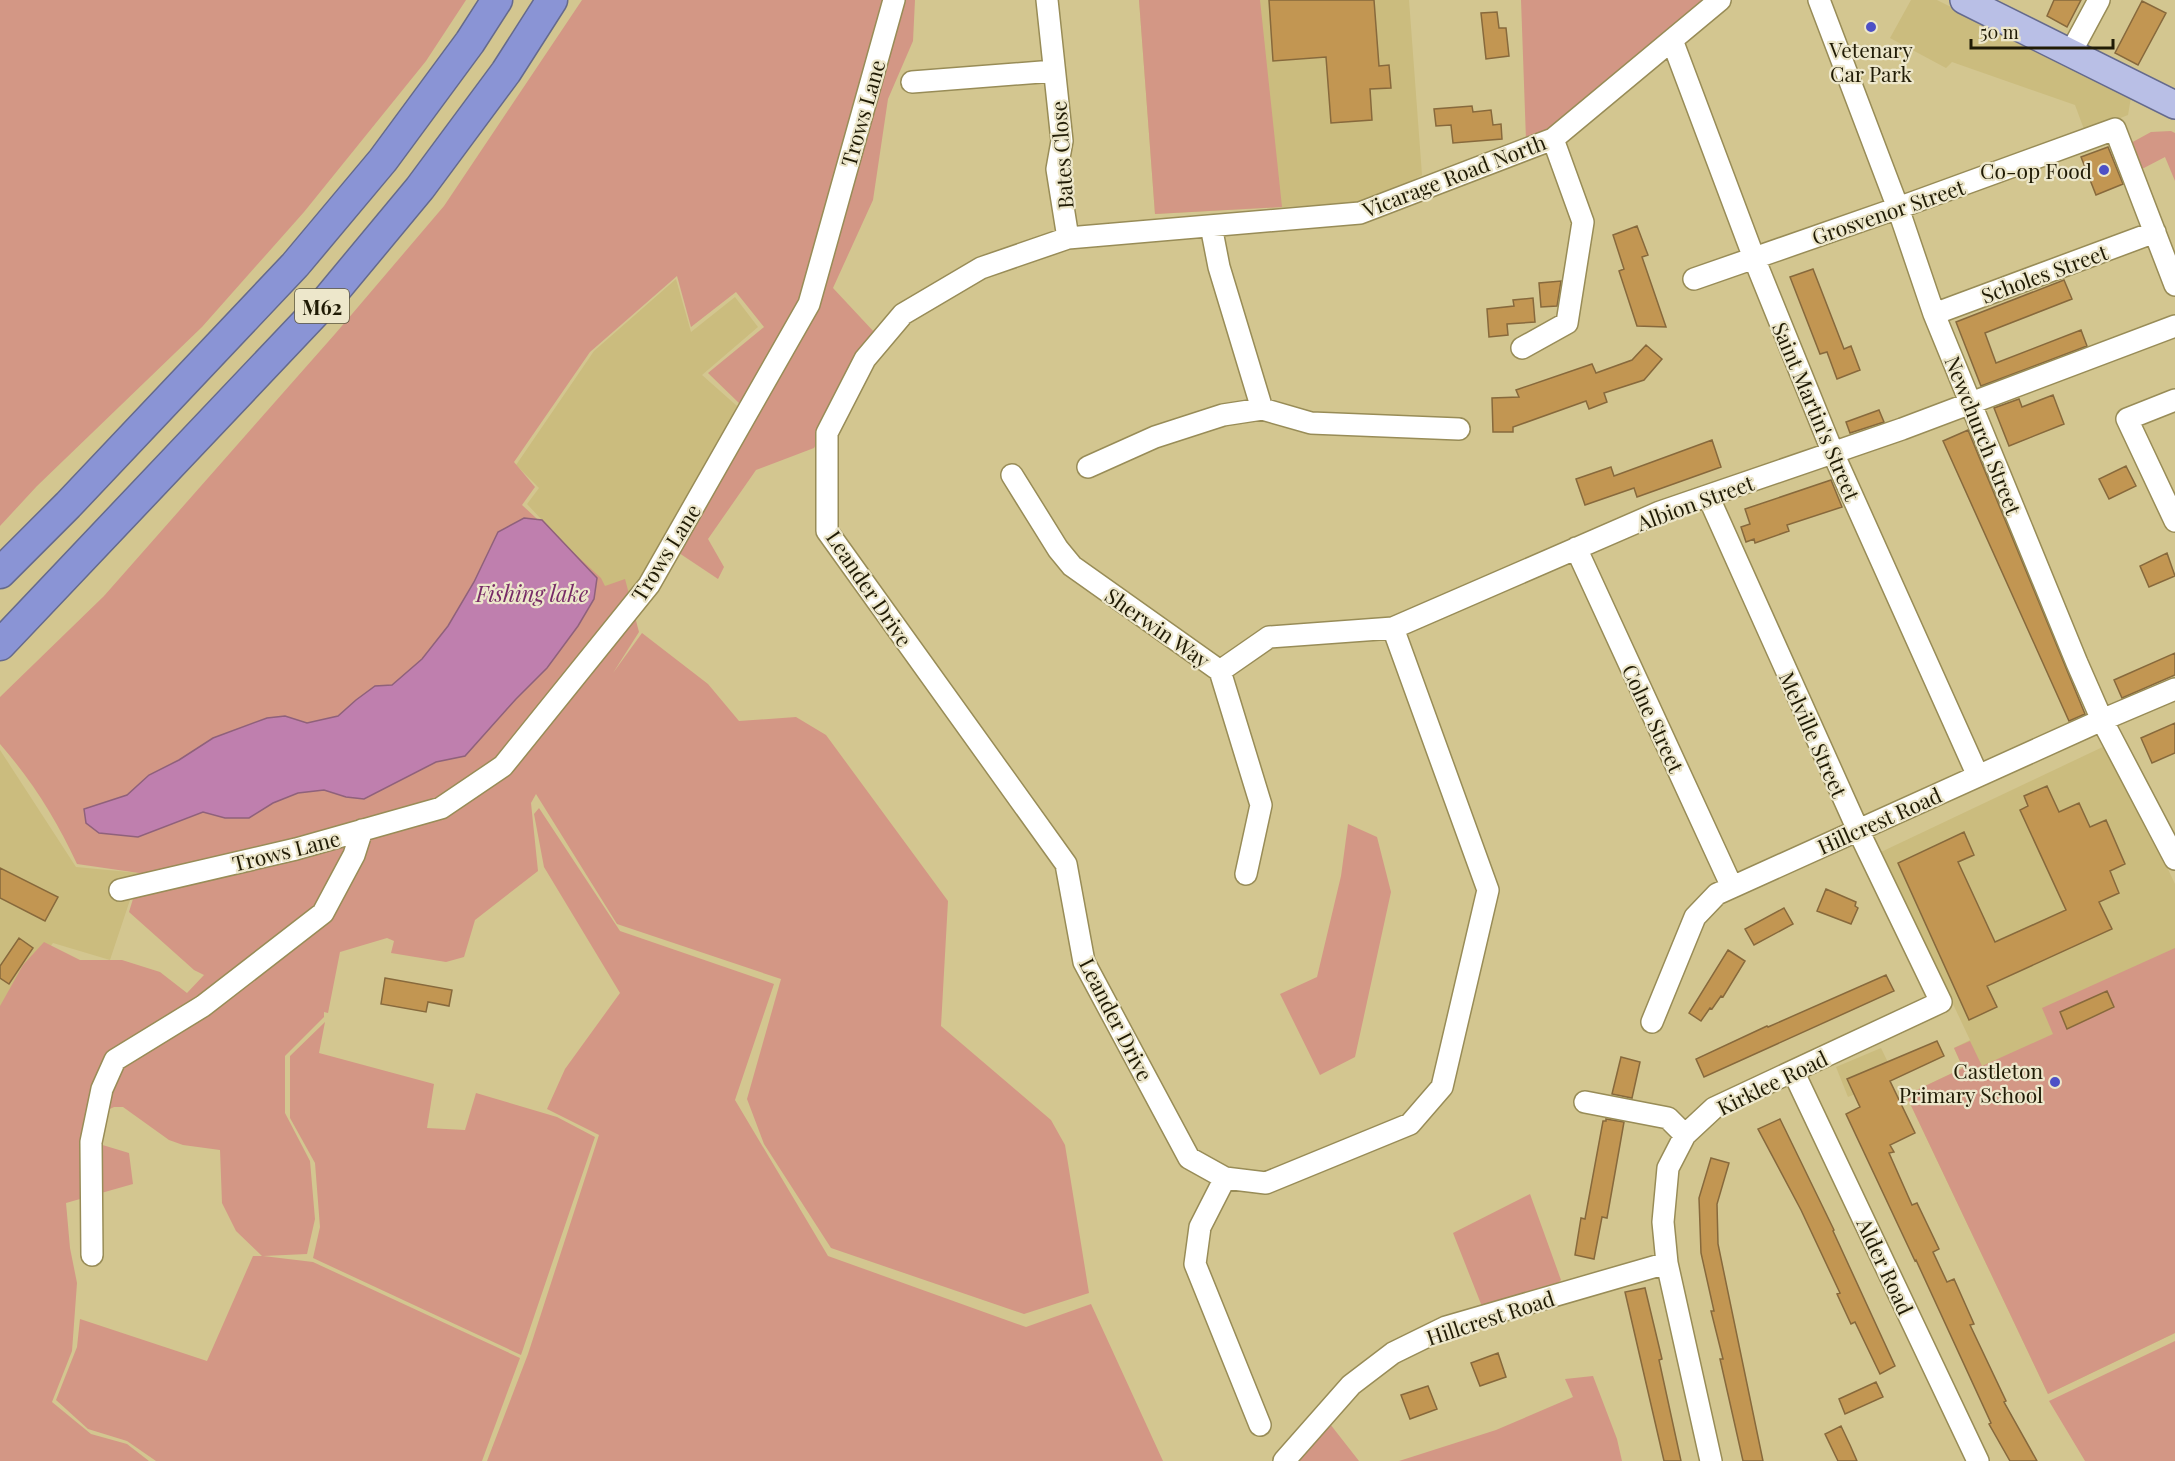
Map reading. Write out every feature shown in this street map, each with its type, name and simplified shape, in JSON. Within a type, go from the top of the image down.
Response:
[{"type":"highway","name":"M62","points":[[0,573],[68,505],[295,265],[383,160],[470,42],[497,0]]},
{"type":"highway","name":"M62","points":[[0,645],[327,300],[420,188],[506,72],[552,0]]},
{"type":"highway","name":"M62","points":[[0,652],[58,584]]},
{"type":"main road","points":[[1964,0],[2175,105]]},
{"type":"street","name":"Trows Lane","points":[[120,890],[296,849],[441,808],[503,766],[649,585],[809,304],[894,0]]},
{"type":"street","name":"Bates Close","points":[[1047,0],[1062,141],[1058,169],[1068,238]]},
{"type":"street","name":"Vicarage Road North","points":[[1068,238],[1360,213],[1553,138],[1720,0]]},
{"type":"street","name":"Newchurch Street","points":[[1819,0],[1898,208],[1934,314],[2102,720],[2175,859]]},
{"type":"street","points":[[2070,54],[2099,0]]},
{"type":"street","name":"Saint Martin's Street","points":[[1672,40],[1754,258],[1833,453],[1978,776]]},
{"type":"street","name":"Bates Close","points":[[912,82],[1054,71]]},
{"type":"street","name":"Grosvenor Street","points":[[1694,279],[2115,129],[2155,232]]},
{"type":"street","points":[[1522,348],[1567,323],[1583,222],[1553,138]]},
{"type":"street","points":[[1211,226],[1219,267],[1262,409]]},
{"type":"street","points":[[2155,232],[2175,285]]},
{"type":"street","name":"Scholes Street","points":[[1934,314],[2155,232]]},
{"type":"street","name":"Leander Drive","points":[[1068,238],[981,268],[903,314],[865,359],[827,433],[827,531],[1066,864],[1084,962],[1189,1158],[1225,1178],[1266,1183],[1410,1124],[1442,1087],[1488,890],[1394,628]]},
{"type":"street","name":"Albion Street","points":[[1220,670],[1269,637],[1394,628],[1660,512],[1833,453],[2175,326]]},
{"type":"street","points":[[2175,400],[2127,419],[2175,521]]},
{"type":"street","points":[[1088,467],[1166,434],[1223,415],[1262,409],[1311,423],[1460,429]]},
{"type":"street","name":"Sherwin Way","points":[[1012,475],[1058,549],[1072,566],[1220,670],[1261,805],[1246,874]]},
{"type":"street","name":"Melville Street","points":[[1707,496],[1858,830],[1941,1002]]},
{"type":"street","name":"Colne Street","points":[[1576,548],[1732,887]]},
{"type":"street","name":"Hillcrest Road","points":[[1652,1022],[1695,918],[1717,894],[2175,689]]},
{"type":"street","points":[[92,1256],[91,1142],[102,1089],[115,1060],[203,1006],[323,913],[354,855],[362,830]]},
{"type":"street","name":"Kirklee Road","points":[[1711,1461],[1667,1263],[1663,1222],[1668,1168],[1685,1136],[1714,1108],[1941,1002]]},
{"type":"street","name":"Alder Road","points":[[1793,1071],[1978,1461]]},
{"type":"street","points":[[1584,1102],[1668,1118],[1685,1136]]},
{"type":"street","points":[[1225,1178],[1200,1227],[1195,1264],[1260,1425]]},
{"type":"street","name":"Hillcrest Road","points":[[1284,1461],[1351,1385],[1393,1353],[1446,1327],[1667,1263]]},
{"type":"shaded area","points":[[0,0],[466,0],[426,61],[304,212],[202,327],[37,486],[0,526]]},
{"type":"shaded area","points":[[582,0],[915,0],[913,41],[888,99],[873,200],[833,288],[875,333],[814,448],[756,470],[708,539],[724,567],[718,579],[673,549],[741,405],[708,373],[764,327],[736,292],[691,327],[677,276],[590,352],[514,462],[535,487],[522,505],[601,578],[605,586],[625,579],[639,632],[613,673],[642,633],[708,684],[739,721],[796,717],[826,735],[948,901],[941,1026],[1051,1120],[1065,1145],[1089,1293],[1024,1314],[831,1248],[764,1144],[747,1099],[781,979],[617,924],[536,794],[531,803],[538,871],[475,920],[464,957],[446,962],[391,953],[394,941],[387,938],[340,952],[328,1013],[324,1012],[324,1017],[285,1056],[285,1113],[310,1161],[315,1219],[307,1254],[263,1256],[313,1262],[520,1358],[482,1461],[156,1461],[127,1441],[88,1429],[56,1400],[77,1347],[80,1319],[207,1361],[253,1256],[262,1256],[236,1231],[222,1203],[220,1150],[183,1145],[169,1140],[123,1107],[114,1107],[88,1119],[86,1140],[129,1153],[133,1184],[66,1203],[70,1248],[77,1283],[72,1351],[52,1402],[91,1434],[127,1444],[149,1461],[0,1461],[0,1006],[23,965],[44,942],[80,960],[122,960],[160,972],[187,993],[204,975],[194,970],[129,912],[139,873],[77,864],[43,801],[0,744],[0,697],[104,596],[335,334],[444,206]]},
{"type":"shaded area","points":[[1139,0],[1409,0],[1422,175],[1374,202],[1155,214]]},
{"type":"shaded area","points":[[1139,0],[1260,0],[1282,207],[1155,214]]},
{"type":"shaded area","points":[[1521,0],[1704,0],[1548,135],[1526,140]]},
{"type":"shaded area","points":[[1911,0],[1937,0],[2131,97],[2128,115],[2085,132],[2075,105],[1952,62],[1946,68],[1890,38]]},
{"type":"shaded area","points":[[2171,131],[2175,133],[2175,181],[2165,157],[2142,169],[2129,144],[2151,132]]},
{"type":"shaded area","points":[[676,279],[691,332],[735,297],[758,327],[702,375],[737,406],[685,512],[623,607],[527,504],[539,488],[516,465],[594,351]]},
{"type":"shaded area","name":"Castleton Primary School","points":[[2109,744],[2175,884],[2175,1333],[2048,1394],[1906,1095],[1963,1068],[1954,1048],[1970,1040],[1881,852]]},
{"type":"shaded area","points":[[0,750],[76,867],[139,873],[110,960],[53,943],[6,1003],[0,1007]]},
{"type":"shaded area","points":[[539,808],[620,931],[774,984],[735,1100],[828,1256],[1026,1327],[1091,1304],[1163,1461],[487,1461],[528,1354],[599,1135],[547,1109],[565,1069],[620,993],[544,867],[534,814]]},
{"type":"shaded area","points":[[1348,824],[1377,837],[1391,892],[1355,1057],[1320,1075],[1280,994],[1317,977],[1341,876]]},
{"type":"shaded area","points":[[2175,948],[2175,1333],[2048,1394],[1906,1095],[1963,1068],[1954,1048],[1970,1041],[1982,1066],[2053,1034],[2042,1008]]},
{"type":"shaded area","points":[[325,1022],[319,1053],[434,1084],[427,1128],[465,1130],[476,1093],[557,1117],[595,1137],[521,1355],[313,1258],[320,1227],[315,1163],[290,1118],[290,1056]]},
{"type":"shaded area","points":[[1881,1048],[1895,1077],[1848,1097],[1836,1067]]},
{"type":"shaded area","points":[[1530,1194],[1561,1280],[1554,1287],[1483,1309],[1453,1233]]},
{"type":"shaded area","points":[[2175,1341],[2175,1461],[2085,1461],[2049,1401]]},
{"type":"shaded area","points":[[1593,1376],[1617,1439],[1622,1461],[1399,1461],[1496,1430],[1573,1397],[1565,1379]]},
{"type":"shaded area","points":[[1330,1424],[1359,1461],[1297,1461]]},
{"type":"water","name":"Fishing lake","points":[[524,518],[542,520],[597,578],[594,599],[578,626],[547,668],[465,756],[436,762],[364,799],[346,797],[324,790],[298,793],[273,803],[249,818],[225,818],[203,812],[138,837],[99,833],[86,823],[84,809],[127,795],[149,775],[179,760],[213,738],[267,718],[285,716],[307,723],[338,716],[375,686],[392,685],[422,659],[448,626],[474,582],[498,532]]},
{"type":"building","points":[[1269,0],[1374,0],[1379,66],[1389,65],[1391,88],[1370,89],[1372,120],[1331,123],[1326,57],[1273,61]]},
{"type":"building","points":[[2054,0],[2081,0],[2067,27],[2047,16]]},
{"type":"building","points":[[2142,1],[2166,13],[2138,65],[2115,53]]},
{"type":"building","points":[[1497,12],[1499,28],[1506,28],[1509,56],[1486,59],[1481,13]]},
{"type":"building","points":[[1472,106],[1473,112],[1491,110],[1493,125],[1501,124],[1502,139],[1453,143],[1451,125],[1436,126],[1434,109]]},
{"type":"building","name":"Co-op Food","points":[[2108,147],[2123,184],[2096,195],[2081,157]]},
{"type":"building","points":[[1637,226],[1648,255],[1642,257],[1666,327],[1637,326],[1619,271],[1624,269],[1613,235]]},
{"type":"building","points":[[1813,269],[1844,349],[1851,346],[1860,370],[1837,379],[1827,352],[1820,354],[1790,277]]},
{"type":"building","points":[[2064,280],[2072,299],[1985,333],[1996,363],[2081,330],[2087,346],[1981,386],[1956,322]]},
{"type":"building","points":[[1561,281],[1557,306],[1541,307],[1539,283]]},
{"type":"building","points":[[1533,298],[1535,322],[1507,324],[1508,335],[1489,337],[1487,309],[1514,306],[1513,300]]},
{"type":"building","points":[[1646,345],[1662,359],[1644,380],[1604,393],[1607,402],[1589,409],[1586,401],[1513,427],[1513,432],[1493,432],[1492,398],[1519,397],[1516,390],[1592,364],[1596,373],[1632,360]]},
{"type":"building","points":[[2053,395],[2064,424],[2009,446],[1994,408],[2019,399],[2022,407]]},
{"type":"building","points":[[1879,410],[1884,422],[1850,433],[1846,422]]},
{"type":"building","points":[[1968,430],[2085,714],[2069,721],[1943,441]]},
{"type":"building","points":[[1712,440],[1721,467],[1637,497],[1634,488],[1585,505],[1576,479],[1611,467],[1614,476]]},
{"type":"building","points":[[2126,466],[2136,486],[2109,499],[2099,479]]},
{"type":"building","points":[[1831,480],[1842,507],[1787,525],[1789,531],[1755,543],[1754,539],[1746,542],[1741,527],[1750,524],[1745,509]]},
{"type":"building","points":[[2167,553],[2175,576],[2149,587],[2140,566]]},
{"type":"building","points":[[2175,653],[2175,675],[2122,698],[2114,680]]},
{"type":"building","points":[[2175,723],[2175,753],[2152,763],[2141,738]]},
{"type":"building","points":[[2047,786],[2059,812],[2079,803],[2090,827],[2106,820],[2125,864],[2110,871],[2119,893],[2099,902],[2112,929],[1987,986],[1997,1007],[1969,1020],[1898,863],[1964,832],[1974,855],[1958,862],[1995,942],[2066,910],[2020,810],[2028,806],[2024,796]]},
{"type":"building","points":[[0,868],[58,897],[45,921],[0,898]]},
{"type":"building","points":[[1826,889],[1856,902],[1855,906],[1858,908],[1851,924],[1817,911]]},
{"type":"building","points":[[1784,908],[1793,924],[1754,945],[1745,929]]},
{"type":"building","points":[[19,938],[33,948],[9,984],[0,978],[0,966]]},
{"type":"building","points":[[1728,950],[1745,961],[1723,997],[1721,996],[1712,1009],[1710,1008],[1701,1021],[1689,1013]]},
{"type":"building","points":[[1886,975],[1894,991],[1704,1077],[1696,1059]]},
{"type":"building","points":[[385,978],[452,990],[449,1006],[428,1002],[426,1012],[381,1004]]},
{"type":"building","points":[[2107,991],[2114,1007],[2067,1029],[2060,1012]]},
{"type":"building","points":[[1937,1041],[1944,1056],[1890,1081],[1915,1133],[1890,1145],[1894,1152],[1889,1153],[1912,1205],[1917,1203],[1939,1249],[1933,1252],[1947,1282],[1954,1279],[1974,1324],[1970,1325],[2006,1401],[2004,1402],[2037,1461],[2010,1461],[1989,1424],[1991,1423],[1916,1260],[1846,1114],[1860,1107],[1847,1079]]},
{"type":"building","points":[[1621,1057],[1640,1062],[1632,1098],[1612,1094]]},
{"type":"building","points":[[1606,1119],[1624,1122],[1607,1218],[1602,1217],[1594,1259],[1575,1255],[1581,1218],[1585,1219],[1603,1121]]},
{"type":"building","points":[[1780,1119],[1834,1230],[1895,1366],[1880,1374],[1855,1322],[1851,1324],[1837,1294],[1840,1293],[1801,1210],[1758,1129]]},
{"type":"building","points":[[1711,1158],[1729,1163],[1717,1204],[1718,1244],[1763,1461],[1743,1461],[1720,1359],[1723,1359],[1711,1311],[1714,1311],[1701,1253],[1699,1198]]},
{"type":"building","points":[[1645,1288],[1662,1359],[1659,1360],[1681,1461],[1664,1461],[1625,1292]]},
{"type":"building","points":[[1498,1353],[1506,1377],[1480,1386],[1471,1363]]},
{"type":"building","points":[[1876,1382],[1883,1397],[1845,1414],[1839,1399]]},
{"type":"building","points":[[1428,1386],[1437,1409],[1410,1419],[1401,1395]]},
{"type":"building","points":[[1841,1426],[1857,1461],[1838,1461],[1825,1434]]},
{"type":"place","name":"Vetenary Car Park","points":[[1871,27]]},
{"type":"place","name":"Co-op Food","points":[[2104,170]]},
{"type":"place","name":"Castleton Primary School","points":[[2055,1082]]}]
